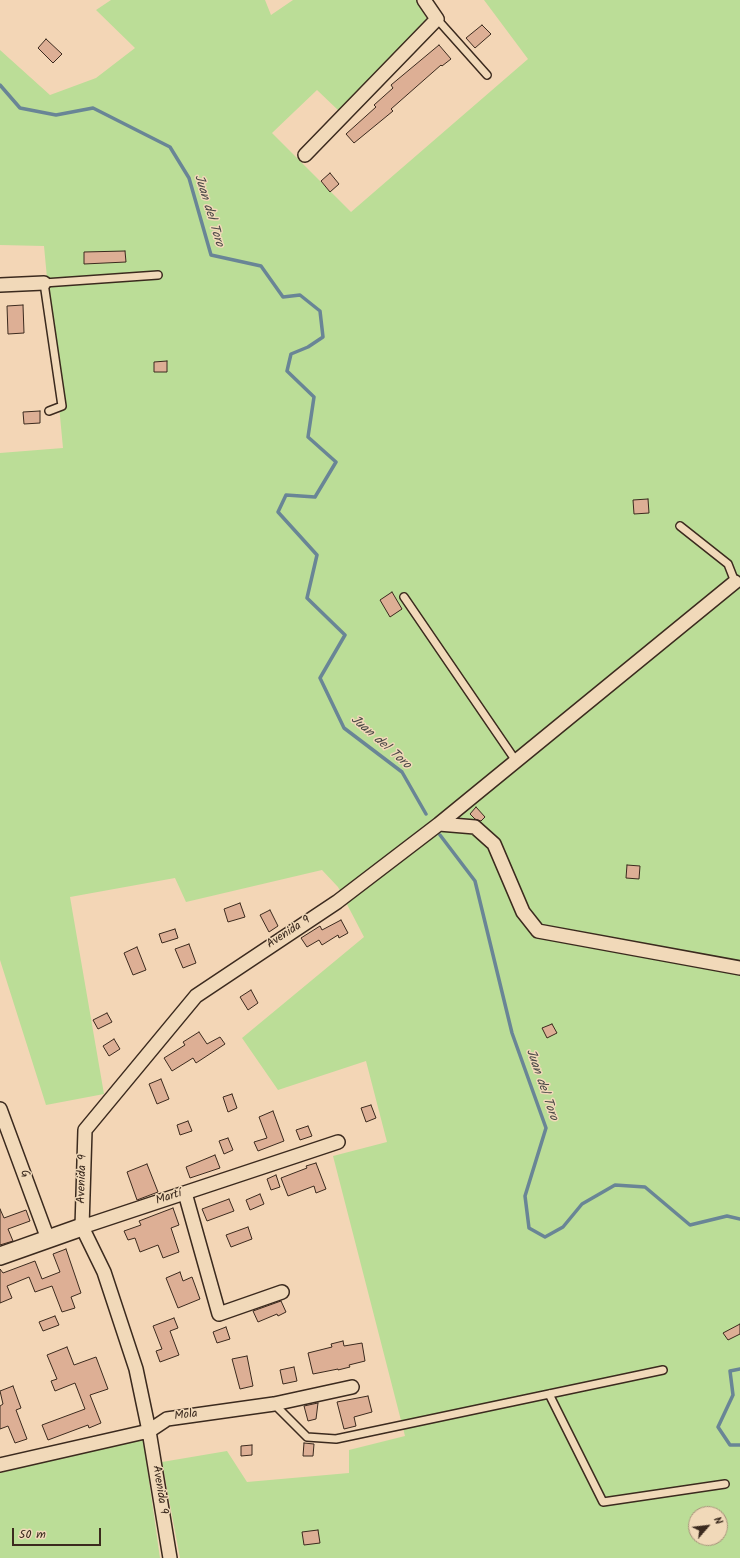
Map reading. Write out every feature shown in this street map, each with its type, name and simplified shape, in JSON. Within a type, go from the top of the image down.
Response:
[{"type":"street","points":[[305,155],[437,20],[424,0]]},
{"type":"street","points":[[0,285],[44,283]]},
{"type":"street","name":"Avenida 9","points":[[170,1558],[150,1431],[134,1362],[104,1272],[82,1227],[85,1130],[196,996],[337,902],[439,824],[735,582]]},
{"type":"street","points":[[439,824],[475,827],[494,844],[523,912],[538,931],[740,968]]},
{"type":"street","name":"G","points":[[0,1109],[48,1239]]},
{"type":"street","name":"Martí","points":[[0,1256],[82,1227],[338,1142]]},
{"type":"street","points":[[185,1193],[218,1314],[282,1292]]},
{"type":"street","name":"Mola","points":[[0,1465],[150,1431],[166,1419],[274,1404],[352,1387]]},
{"type":"lane","points":[[437,20],[487,75]]},
{"type":"lane","points":[[49,411],[62,406],[44,283],[158,275]]},
{"type":"lane","points":[[680,526],[728,564],[735,582]]},
{"type":"lane","points":[[404,597],[516,761]]},
{"type":"lane","points":[[274,1404],[307,1437],[336,1439],[663,1370]]},
{"type":"lane","points":[[549,1394],[603,1502],[725,1484]]},
{"type":"green space","points":[[111,0],[265,0],[271,15],[293,0],[416,0],[428,21],[339,111],[317,90],[272,133],[351,212],[528,59],[484,0],[740,0],[740,1558],[180,1558],[162,1462],[227,1451],[247,1482],[349,1473],[349,1450],[405,1436],[333,1156],[387,1142],[366,1061],[278,1090],[242,1038],[364,937],[338,887],[322,870],[186,902],[175,878],[70,897],[104,1094],[46,1105],[0,960],[0,453],[63,448],[44,246],[0,245],[0,50],[50,95],[96,78],[135,48],[96,10]]},
{"type":"green space","points":[[143,1438],[160,1558],[0,1558],[0,1473]]},
{"type":"building","points":[[482,25],[491,34],[475,48],[466,38]]},
{"type":"building","points":[[46,39],[62,54],[53,63],[38,48]]},
{"type":"building","points":[[439,45],[451,59],[442,66],[441,65],[391,109],[393,111],[354,143],[346,134],[376,107],[374,105],[393,88],[391,85]]},
{"type":"building","points":[[330,173],[339,184],[330,192],[321,181]]},
{"type":"building","points":[[125,251],[126,262],[84,264],[84,252]]},
{"type":"building","points":[[23,305],[24,333],[8,334],[7,306]]},
{"type":"building","points":[[167,361],[167,372],[154,372],[154,362]]},
{"type":"building","points":[[40,411],[40,423],[24,424],[23,412]]},
{"type":"building","points":[[648,499],[649,513],[634,514],[633,500]]},
{"type":"building","points":[[392,592],[402,609],[390,617],[380,600]]},
{"type":"building","points":[[476,807],[485,817],[481,821],[475,819],[470,814]]},
{"type":"building","points":[[627,865],[640,866],[639,879],[626,878]]},
{"type":"building","points":[[240,903],[245,917],[228,922],[224,909]]},
{"type":"building","points":[[270,910],[278,926],[269,932],[260,915]]},
{"type":"building","points":[[341,920],[348,933],[339,938],[338,935],[322,945],[319,940],[307,947],[301,938],[320,926],[322,930]]},
{"type":"building","points":[[175,929],[178,938],[162,943],[159,934]]},
{"type":"building","points":[[189,944],[196,963],[183,968],[175,949]]},
{"type":"building","points":[[137,947],[146,970],[133,975],[124,953]]},
{"type":"building","points":[[251,990],[258,1003],[248,1010],[240,997]]},
{"type":"building","points":[[107,1013],[112,1022],[98,1029],[93,1020]]},
{"type":"building","points":[[552,1024],[557,1033],[547,1038],[542,1028]]},
{"type":"building","points":[[199,1032],[207,1044],[220,1037],[225,1044],[196,1063],[193,1058],[172,1071],[164,1058],[185,1045],[183,1042]]},
{"type":"building","points":[[114,1039],[120,1049],[109,1056],[103,1046]]},
{"type":"building","points":[[161,1079],[169,1099],[157,1104],[149,1084]]},
{"type":"building","points":[[232,1094],[237,1108],[228,1112],[223,1097]]},
{"type":"building","points":[[371,1105],[376,1118],[366,1122],[361,1108]]},
{"type":"building","points":[[273,1111],[284,1141],[258,1151],[254,1142],[267,1138],[259,1117]]},
{"type":"building","points":[[188,1121],[192,1131],[180,1135],[177,1125]]},
{"type":"building","points":[[308,1126],[312,1136],[300,1140],[296,1130]]},
{"type":"building","points":[[228,1138],[233,1150],[224,1154],[219,1141]]},
{"type":"building","points":[[215,1155],[220,1168],[190,1178],[186,1167]]},
{"type":"building","points":[[316,1163],[326,1189],[316,1193],[314,1186],[288,1196],[281,1178]]},
{"type":"building","points":[[147,1164],[158,1192],[137,1200],[127,1172]]},
{"type":"building","points":[[276,1175],[280,1187],[271,1190],[267,1179]]},
{"type":"building","points":[[260,1194],[264,1204],[250,1210],[246,1200]]},
{"type":"building","points":[[229,1199],[234,1211],[207,1221],[202,1209]]},
{"type":"building","points":[[173,1208],[179,1225],[171,1228],[179,1252],[163,1258],[158,1245],[140,1252],[135,1238],[128,1240],[124,1231],[141,1225],[139,1221]]},
{"type":"building","points":[[0,1209],[4,1218],[26,1210],[30,1221],[8,1229],[13,1241],[0,1245]]},
{"type":"building","points":[[248,1227],[252,1239],[231,1247],[226,1235]]},
{"type":"building","points":[[66,1249],[81,1293],[71,1297],[75,1308],[62,1312],[52,1286],[35,1292],[29,1277],[7,1286],[12,1298],[0,1303],[0,1269],[3,1273],[35,1261],[42,1279],[60,1272],[53,1254]]},
{"type":"building","points":[[180,1272],[183,1281],[192,1277],[200,1299],[178,1308],[166,1278]]},
{"type":"building","points":[[281,1301],[286,1312],[258,1322],[253,1311]]},
{"type":"building","points":[[55,1316],[59,1325],[43,1331],[39,1322]]},
{"type":"building","points":[[174,1318],[178,1328],[170,1331],[179,1355],[160,1362],[156,1351],[162,1349],[153,1326]]},
{"type":"building","points":[[740,1324],[740,1334],[728,1340],[723,1333]]},
{"type":"building","points":[[226,1327],[230,1339],[217,1343],[213,1332]]},
{"type":"building","points":[[343,1341],[344,1346],[362,1343],[365,1361],[349,1365],[350,1367],[338,1370],[313,1374],[308,1353],[332,1347],[331,1344]]},
{"type":"building","points":[[67,1347],[74,1365],[96,1357],[108,1389],[90,1395],[101,1423],[89,1428],[88,1425],[48,1440],[42,1425],[85,1409],[75,1383],[55,1391],[51,1381],[57,1379],[47,1355]]},
{"type":"building","points":[[247,1356],[253,1386],[240,1389],[232,1359]]},
{"type":"building","points":[[294,1367],[297,1381],[283,1384],[280,1370]]},
{"type":"building","points":[[13,1386],[21,1408],[16,1410],[27,1439],[15,1443],[8,1426],[0,1429],[0,1406],[3,1404],[0,1391]]},
{"type":"building","points":[[368,1396],[372,1412],[354,1417],[356,1426],[344,1429],[337,1402]]},
{"type":"building","points":[[318,1403],[316,1419],[308,1421],[304,1406]]},
{"type":"building","points":[[304,1443],[314,1444],[313,1456],[303,1456]]},
{"type":"building","points":[[252,1445],[252,1455],[241,1456],[241,1446]]},
{"type":"building","points":[[318,1530],[320,1543],[304,1545],[302,1532]]},
{"type":"waterway","name":"Juan del Toro","points":[[0,85],[20,108],[56,115],[93,108],[170,147],[189,178],[211,255],[261,266],[283,297],[300,295],[320,311],[323,337],[308,347],[291,354],[287,371],[314,397],[308,437],[336,462],[315,497],[286,495],[278,512],[317,555],[307,598],[345,635],[320,678],[344,728],[402,772],[426,814]]},
{"type":"waterway","name":"Juan del Toro","points":[[440,835],[475,881],[512,1033],[546,1128],[525,1196],[529,1228],[545,1237],[563,1227],[582,1204],[615,1185],[645,1187],[690,1225],[727,1216],[740,1219]]},
{"type":"waterway","name":"Juan del Toro","points":[[740,1369],[730,1371],[733,1395],[718,1427],[730,1445],[740,1445]]}]
